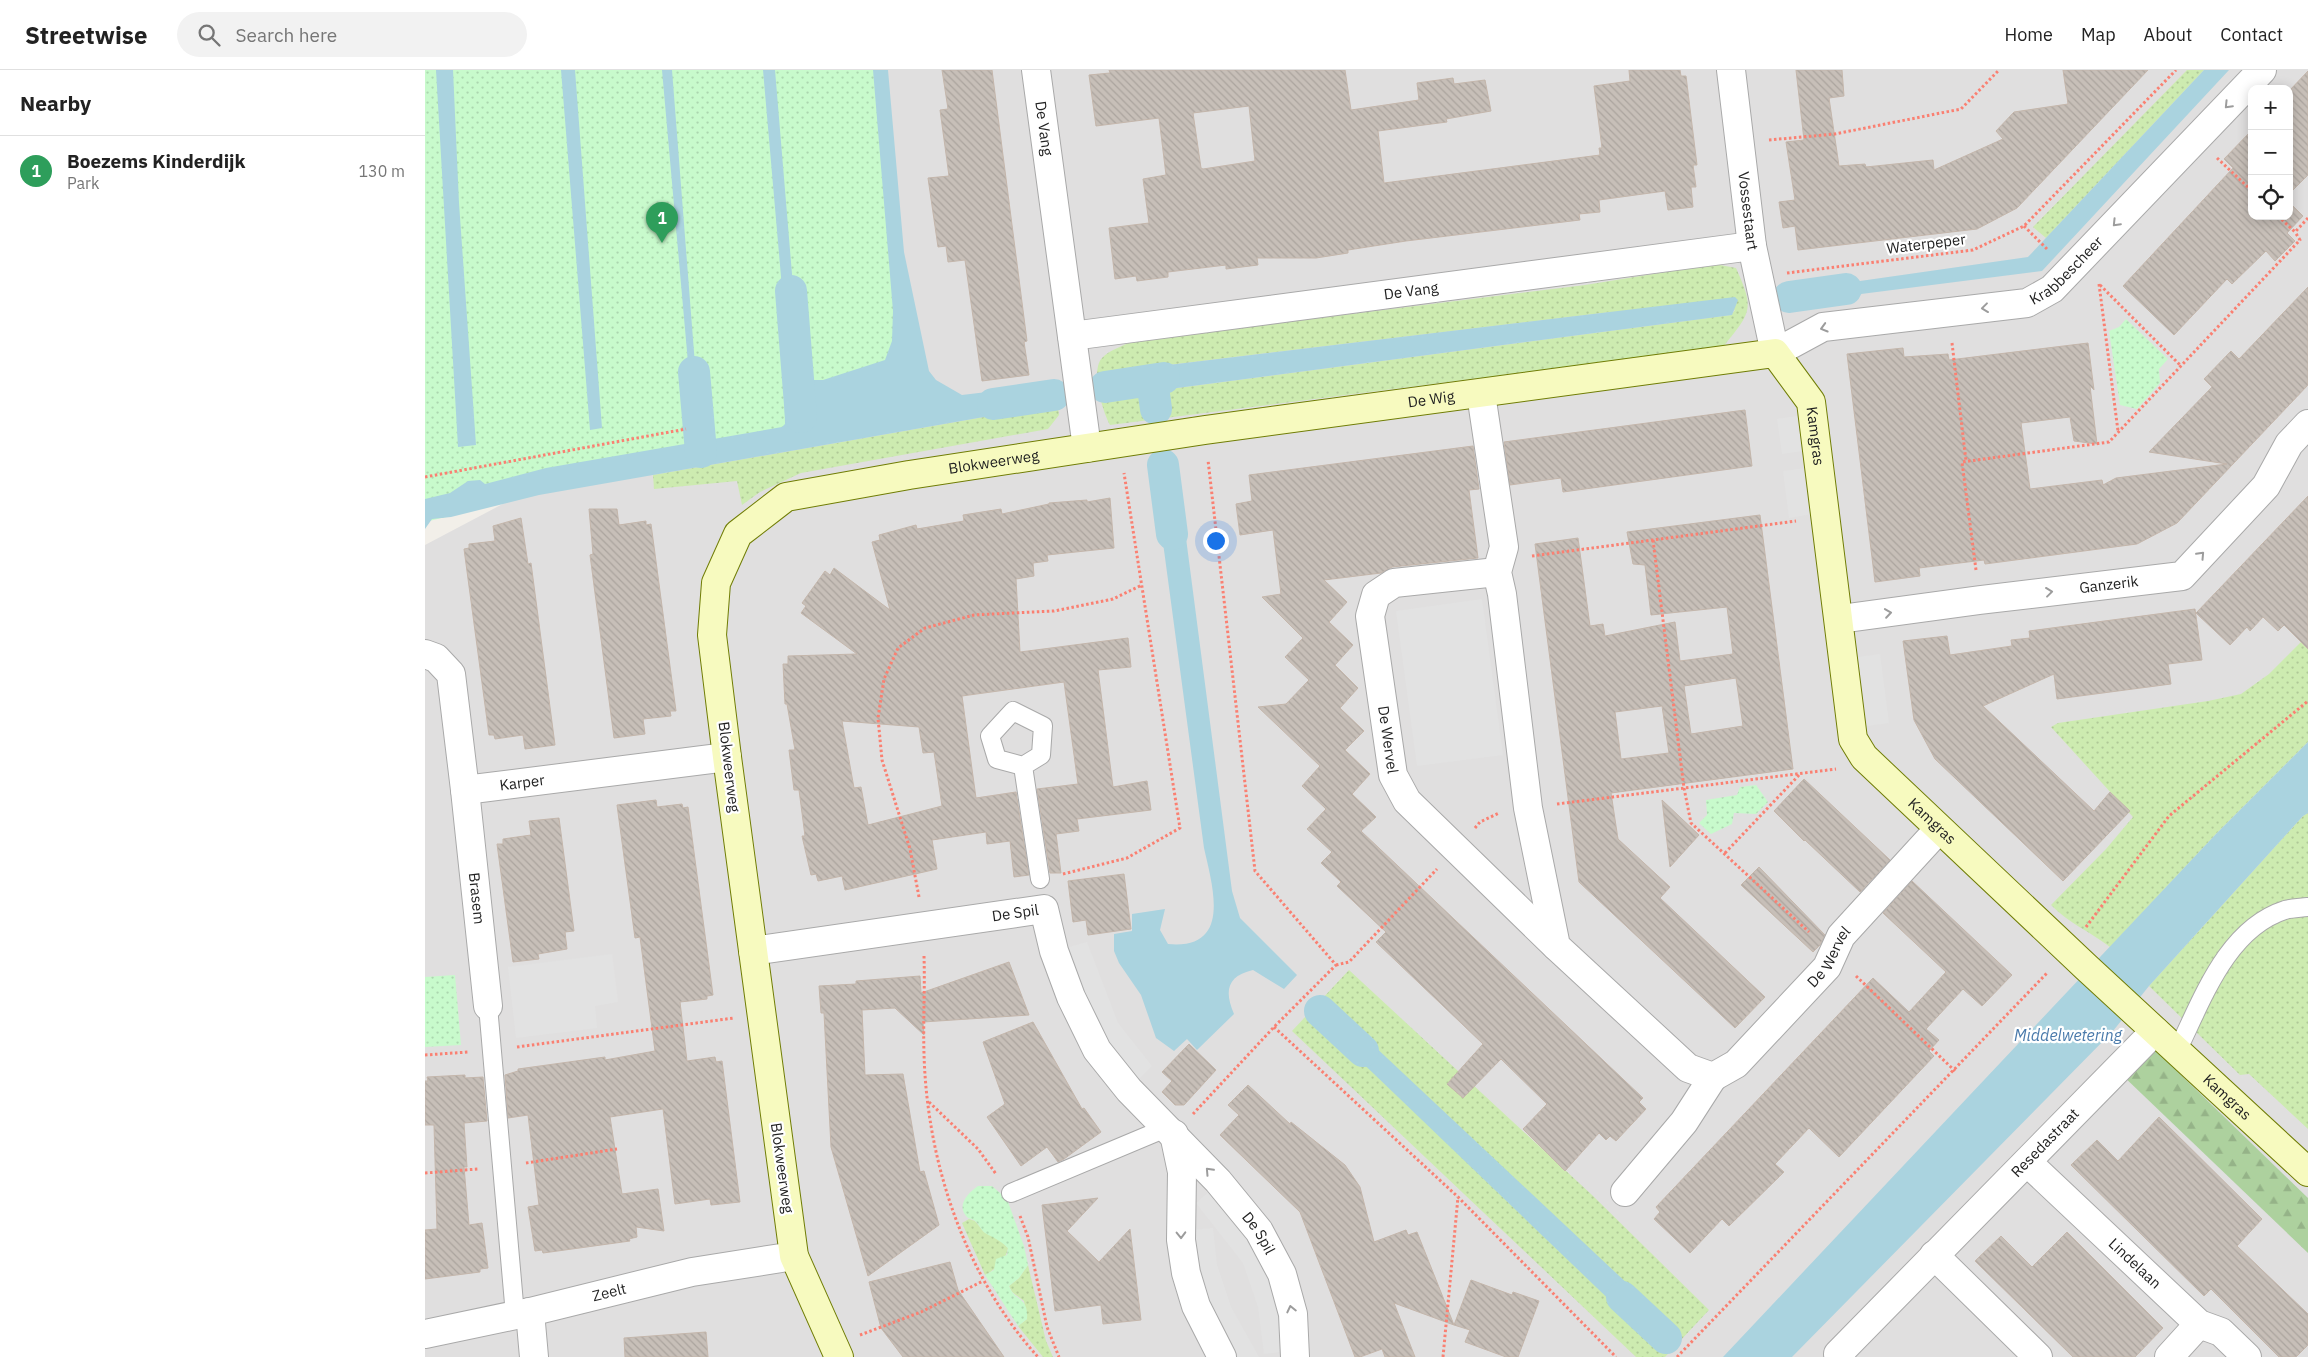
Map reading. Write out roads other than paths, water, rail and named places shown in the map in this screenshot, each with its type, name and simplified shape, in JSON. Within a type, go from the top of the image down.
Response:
[{"type":"street","name":"De Vang","points":[[1036,70],[1087,448]]},
{"type":"street","name":"Vossestaart","points":[[1731,70],[1753,246],[1775,352]]},
{"type":"street","name":"Krabbescheer","points":[[1775,352],[1823,327],[2027,303],[2052,289],[2262,70]]},
{"type":"street","name":"De Vang","points":[[1071,336],[1753,246]]},
{"type":"street","name":"De Wig","points":[[1087,448],[1205,430],[1481,394],[1775,352]]},
{"type":"street","name":"Kamgras","points":[[1775,352],[1811,402],[1853,739],[1864,757],[2077,959],[2308,1172]]},
{"type":"street","points":[[1481,394],[1504,547],[1498,567],[1528,808],[1556,946]]},
{"type":"street","name":"Ganzerik","points":[[1839,620],[1980,600],[2182,576],[2266,486],[2289,444],[2308,424]]},
{"type":"street","name":"Blokweerweg","points":[[837,1351],[794,1256],[712,635],[716,583],[738,534],[786,497],[1087,448]]},
{"type":"street","name":"De Wervel","points":[[1498,567],[1394,583],[1376,595],[1370,616],[1393,775],[1407,801],[1556,946],[1688,1068],[1713,1077]]},
{"type":"street","points":[[425,654],[435,658],[451,674],[465,790]]},
{"type":"street","name":"Karper","points":[[465,790],[727,757]]},
{"type":"street","name":"Brasem","points":[[465,790],[488,1006]]},
{"type":"street","name":"De Wervel","points":[[1625,1192],[1684,1122],[1713,1077],[1736,1064],[1827,968],[1841,936],[1939,829]]},
{"type":"street","name":"De Spil","points":[[753,951],[1044,909],[1054,951],[1071,997],[1097,1050],[1129,1090],[1218,1181],[1259,1231],[1282,1274],[1293,1314],[1295,1357]]},
{"type":"street","name":"Resedastraat","points":[[1841,1357],[1838,1354],[2027,1162],[2146,1022]]},
{"type":"street","points":[[1170,1131],[1182,1172],[1181,1240],[1187,1273],[1196,1306],[1222,1357]]},
{"type":"street","name":"Lindelaan","points":[[2027,1162],[2199,1324],[2221,1332],[2247,1357]]},
{"type":"street","points":[[1934,1255],[2038,1357]]},
{"type":"street","name":"Zeelt","points":[[425,1334],[523,1314],[692,1272],[794,1256]]},
{"type":"street","points":[[523,1314],[535,1357]]},
{"type":"street","points":[[2169,1357],[2199,1324]]},
{"type":"lane","points":[[1023,766],[1040,879]]},
{"type":"lane","points":[[2177,1051],[2218,969],[2239,942],[2262,921],[2286,910],[2308,907]]},
{"type":"lane","points":[[488,1006],[523,1314]]},
{"type":"lane","points":[[1011,1193],[1170,1131]]},
{"type":"water","points":[[436,70],[453,70],[459,203],[476,445],[458,447]]},
{"type":"water","points":[[561,70],[575,70],[602,428],[590,430]]},
{"type":"water","points":[[662,70],[672,70],[699,416],[693,419]]},
{"type":"water","points":[[763,70],[775,70],[797,334],[786,334]]},
{"type":"water","points":[[873,70],[888,70],[904,252],[929,371],[936,380],[962,395],[1029,387],[1035,390],[1036,396],[1035,402],[1030,409],[539,495],[451,517],[432,519],[425,529],[425,499],[450,493],[468,481],[480,480],[485,484],[546,468],[782,427],[785,424],[787,383],[793,372],[810,380],[823,380],[885,360],[892,341],[893,311]]},
{"type":"water","points":[[2204,70],[2229,70],[2042,271],[1806,301],[1803,294],[1804,289],[2028,257]]},
{"type":"water","points":[[1735,297],[1738,300],[1732,315],[1124,395],[1119,390],[1120,376],[1127,370]]},
{"type":"water","points":[[1177,490],[1180,492],[1232,891],[1240,918],[1297,975],[1284,989],[1253,970],[1238,976],[1233,980],[1229,992],[1234,1014],[1197,1050],[1187,1039],[1174,1051],[1156,1038],[1141,995],[1119,963],[1114,951],[1114,934],[1132,931],[1132,914],[1165,909],[1160,930],[1168,944],[1188,943],[1202,937],[1210,927],[1213,913],[1211,881],[1204,848],[1157,498],[1158,493]]},
{"type":"water","name":"Middelwetering","points":[[2308,742],[2308,813],[2303,816],[2149,986],[2113,1031],[1792,1357],[1723,1357],[2216,834]]},
{"type":"water","points":[[1338,1012],[1664,1318],[1646,1335],[1325,1027]]},
{"type":"waterway","points":[[1789,297],[1846,289]]},
{"type":"waterway","points":[[791,291],[801,417]]},
{"type":"waterway","points":[[694,372],[701,452]]},
{"type":"waterway","points":[[1105,387],[1164,378]]},
{"type":"waterway","points":[[1152,380],[1156,409]]},
{"type":"waterway","points":[[993,404],[1054,395]]},
{"type":"waterway","points":[[1163,465],[1172,534]]},
{"type":"waterway","points":[[1320,1011],[1363,1051]]},
{"type":"waterway","points":[[1622,1297],[1666,1338]]},
{"type":"place","name":"Boezems Kinderdijk","points":[[662,243]]}]
